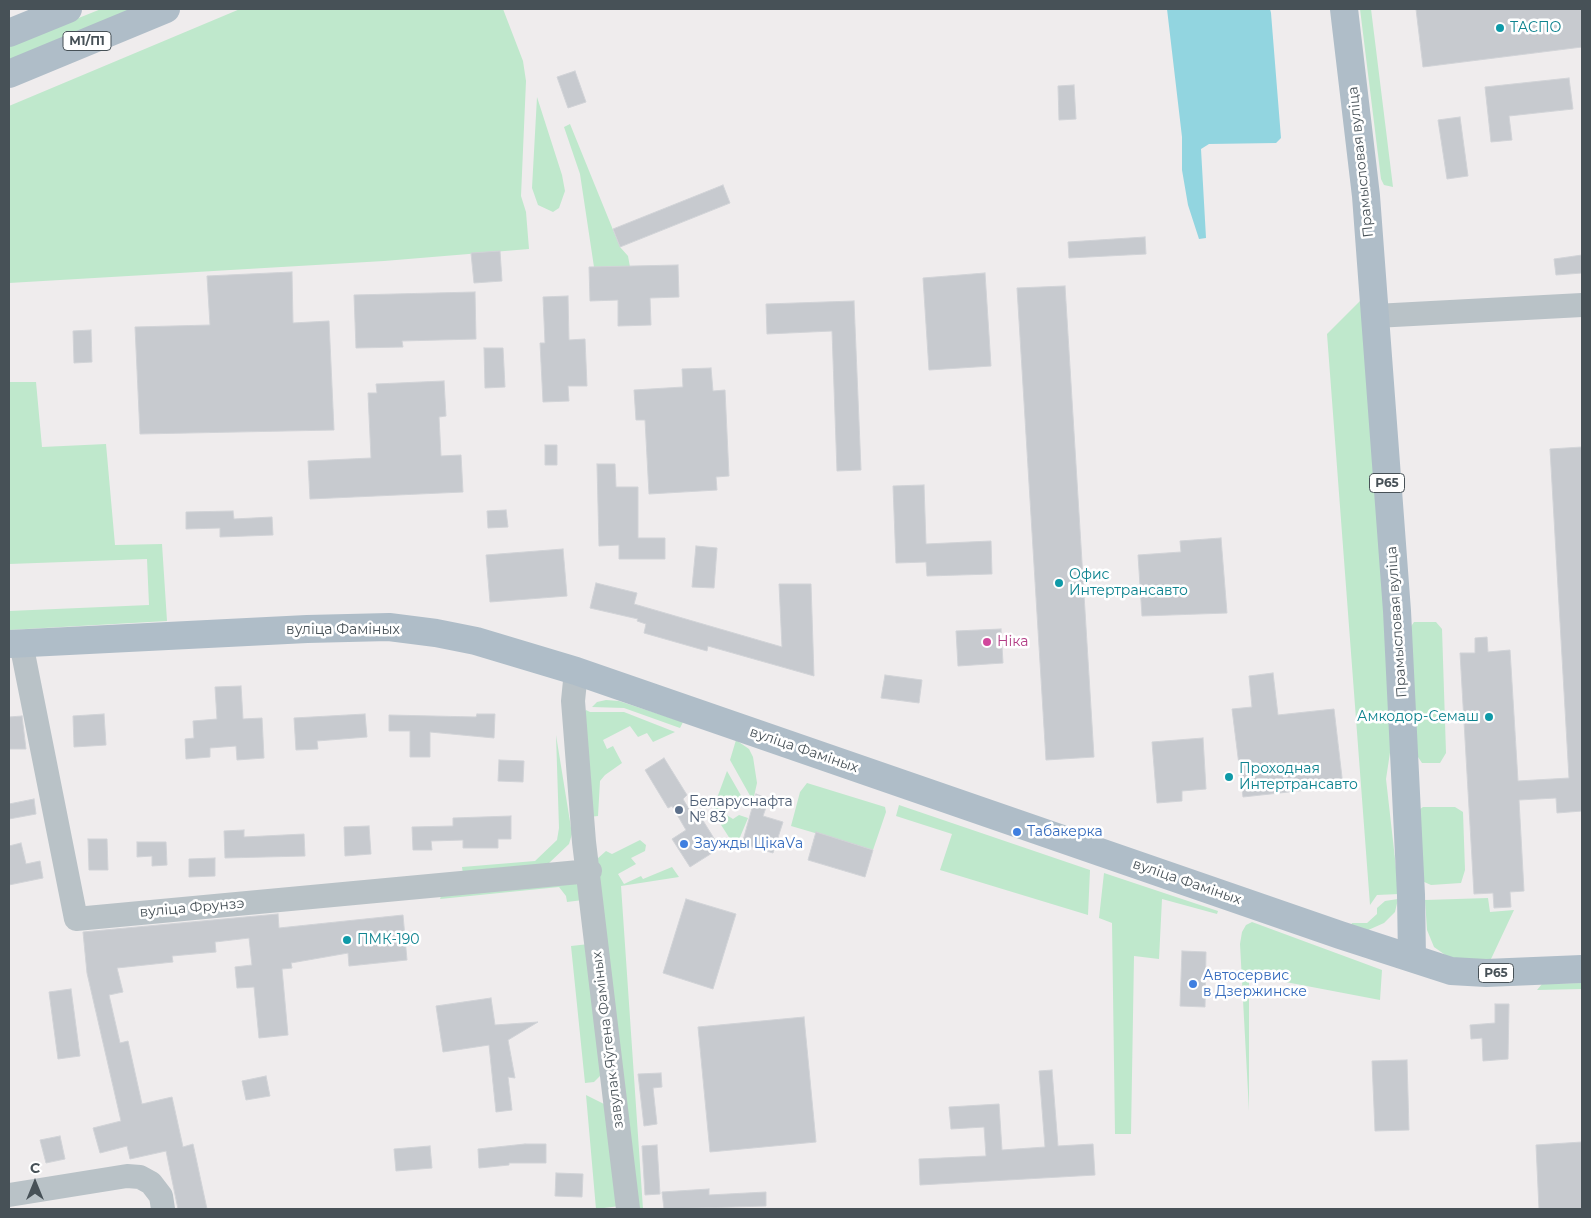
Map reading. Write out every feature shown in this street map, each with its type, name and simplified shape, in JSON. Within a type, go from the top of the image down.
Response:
[{"type":"main road","points":[[9,14],[11,9]]},
{"type":"main road","name":"М1/П1","points":[[9,33],[68,9]]},
{"type":"main road","name":"М1/П1","points":[[9,74],[166,9]]},
{"type":"main road","name":"Прамысловая вуліца","points":[[1344,9],[1366,196],[1376,316],[1397,611],[1412,895],[1412,958]]},
{"type":"main road","name":"вуліца Фаміных","points":[[15,643],[307,629],[389,627],[436,633],[476,641],[576,671],[1451,972],[1494,973],[1582,969]]},
{"type":"street","points":[[1376,316],[1582,305]]},
{"type":"street","name":"вуліца Фрунзэ","points":[[15,643],[76,919],[590,871]]},
{"type":"street","name":"завулак Яўгена Фаміных","points":[[576,671],[573,701],[584,842],[590,871],[628,1209]]},
{"type":"street","points":[[9,1195],[127,1176],[140,1178],[151,1183],[161,1196],[163,1209]]},
{"type":"green space","points":[[101,9],[141,9],[9,63],[9,46]]},
{"type":"green space","points":[[240,9],[503,9],[523,61],[526,81],[521,196],[526,212],[529,249],[384,261],[9,283],[9,106]]},
{"type":"green space","points":[[1360,9],[1371,9],[1393,187],[1384,185],[1381,179]]},
{"type":"green space","points":[[537,97],[562,175],[565,191],[559,208],[553,212],[538,205],[532,188]]},
{"type":"green space","points":[[570,124],[620,247],[628,256],[630,267],[594,267],[580,174],[564,127]]},
{"type":"green space","points":[[1361,300],[1372,399],[1391,746],[1386,779],[1399,894],[1377,895],[1370,905],[1327,334]]},
{"type":"green space","points":[[9,382],[36,382],[42,447],[106,444],[115,545],[162,544],[167,621],[9,630],[9,611],[149,605],[147,559],[9,564]]},
{"type":"green space","points":[[1414,622],[1436,622],[1442,629],[1446,753],[1440,763],[1422,763],[1414,751],[1410,628]]},
{"type":"green space","points":[[606,700],[619,701],[683,722],[680,728],[624,708],[592,707],[597,702]]},
{"type":"green space","points":[[586,710],[590,712],[624,712],[675,732],[653,742],[647,733],[638,737],[630,726],[603,740],[607,749],[613,746],[622,763],[600,781],[598,816],[589,817],[581,717]]},
{"type":"green space","points":[[556,735],[572,834],[569,844],[548,864],[463,874],[462,867],[535,861],[557,840],[559,828]]},
{"type":"green space","points":[[736,740],[749,749],[753,757],[757,783],[753,801],[730,760]]},
{"type":"green space","points":[[727,771],[743,799],[739,802],[725,796],[721,808],[715,813],[713,809]]},
{"type":"green space","points":[[807,783],[885,807],[886,812],[873,850],[791,826],[800,792]]},
{"type":"green space","points":[[899,805],[1090,870],[1088,915],[940,870],[952,834],[896,816]]},
{"type":"green space","points":[[1423,807],[1455,807],[1463,812],[1465,870],[1461,883],[1431,885],[1422,881],[1420,809]]},
{"type":"green space","points":[[725,814],[733,819],[739,815],[748,818],[738,842],[734,840],[732,842],[716,817]]},
{"type":"green space","points":[[640,840],[646,845],[645,851],[631,858],[636,864],[618,874],[624,884],[641,876],[643,879],[672,867],[679,877],[621,886],[643,1209],[634,1209],[597,859],[606,851],[612,854]]},
{"type":"green space","points":[[1104,873],[1218,911],[1217,914],[1162,899],[1159,959],[1134,956],[1131,1134],[1115,1134],[1112,923],[1099,918]]},
{"type":"green space","points":[[564,878],[578,885],[583,900],[567,902],[566,896],[559,887],[440,899],[443,891]]},
{"type":"green space","points":[[1488,898],[1490,912],[1514,910],[1491,959],[1482,963],[1451,959],[1434,947],[1427,930],[1425,900]]},
{"type":"green space","points":[[1398,899],[1395,912],[1384,923],[1366,931],[1349,929],[1352,923],[1367,923],[1377,914],[1377,908],[1385,901]]},
{"type":"green space","points":[[1252,922],[1382,970],[1380,1000],[1249,975],[1249,1111],[1240,944],[1242,932],[1246,925]]},
{"type":"green space","points":[[589,944],[602,1074],[594,1082],[585,1083],[571,946]]},
{"type":"green space","points":[[1582,983],[1582,989],[1537,990],[1542,984]]},
{"type":"green space","points":[[586,1095],[608,1106],[620,1206],[596,1209]]},
{"type":"water","points":[[1167,9],[1270,9],[1271,13],[1281,138],[1276,143],[1209,144],[1201,149],[1206,238],[1199,239],[1188,205],[1182,170],[1182,137]]},
{"type":"building","name":"ТАСПО","points":[[1416,9],[1582,9],[1582,47],[1423,67]]},
{"type":"building","points":[[575,71],[586,102],[568,108],[557,77]]},
{"type":"building","points":[[1569,78],[1573,109],[1509,116],[1512,140],[1491,142],[1485,87]]},
{"type":"building","points":[[1074,85],[1076,119],[1059,120],[1058,86]]},
{"type":"building","points":[[1460,117],[1468,176],[1447,179],[1438,120]]},
{"type":"building","points":[[723,185],[730,203],[620,247],[613,229]]},
{"type":"building","points":[[1145,237],[1146,254],[1069,258],[1068,242]]},
{"type":"building","points":[[500,251],[502,281],[474,283],[471,253]]},
{"type":"building","points":[[1582,255],[1582,273],[1556,275],[1554,259]]},
{"type":"building","points":[[678,265],[679,297],[650,298],[651,325],[618,326],[618,300],[590,301],[589,267]]},
{"type":"building","points":[[292,272],[293,323],[329,321],[334,430],[140,434],[135,327],[210,325],[207,276]]},
{"type":"building","points":[[985,273],[991,366],[929,370],[923,278]]},
{"type":"building","name":"Офис Интертрансавто","points":[[1065,286],[1094,757],[1046,760],[1017,288]]},
{"type":"building","points":[[475,292],[476,339],[402,341],[403,347],[356,348],[354,295]]},
{"type":"building","points":[[568,296],[569,340],[585,339],[587,386],[568,386],[569,401],[543,402],[540,343],[545,343],[543,297]]},
{"type":"building","points":[[854,301],[861,470],[837,471],[832,331],[767,334],[766,304]]},
{"type":"building","points":[[91,330],[92,362],[74,363],[73,331]]},
{"type":"building","points":[[484,348],[503,348],[505,387],[485,388]]},
{"type":"building","points":[[711,368],[713,391],[725,390],[729,476],[716,477],[717,490],[649,494],[645,420],[636,420],[634,390],[683,387],[682,369]]},
{"type":"building","points":[[444,381],[446,416],[439,417],[441,456],[461,455],[463,492],[310,499],[308,461],[371,458],[368,393],[377,393],[376,384]]},
{"type":"building","points":[[545,445],[557,445],[557,465],[545,465]]},
{"type":"building","points":[[1582,447],[1582,811],[1557,813],[1556,798],[1519,800],[1524,891],[1510,892],[1511,907],[1494,908],[1493,893],[1474,894],[1460,653],[1475,653],[1475,638],[1487,637],[1488,652],[1510,650],[1518,781],[1569,778],[1550,449]]},
{"type":"building","points":[[597,464],[615,464],[616,487],[638,487],[638,538],[665,538],[665,559],[619,559],[619,545],[599,546]]},
{"type":"building","points":[[924,485],[926,544],[991,541],[992,574],[927,576],[926,562],[896,563],[893,486]]},
{"type":"building","points":[[506,510],[508,527],[488,528],[487,511]]},
{"type":"building","points":[[233,511],[234,519],[272,517],[273,535],[220,537],[220,528],[186,529],[186,512]]},
{"type":"building","points":[[1221,538],[1227,613],[1142,616],[1138,555],[1181,552],[1180,541]]},
{"type":"building","points":[[696,546],[717,548],[714,588],[692,587]]},
{"type":"building","points":[[563,549],[567,596],[490,602],[486,555]]},
{"type":"building","points":[[596,583],[637,593],[634,604],[782,647],[779,584],[811,584],[814,676],[708,646],[707,651],[644,633],[646,624],[637,621],[638,619],[590,608]]},
{"type":"building","points":[[1001,629],[1003,663],[958,666],[956,631]]},
{"type":"building","points":[[1273,673],[1278,715],[1334,709],[1343,786],[1243,797],[1232,709],[1252,707],[1249,676]]},
{"type":"building","points":[[885,675],[922,680],[919,703],[881,698]]},
{"type":"building","points":[[241,686],[243,719],[262,718],[264,758],[237,760],[236,746],[210,748],[210,757],[186,759],[185,739],[194,738],[193,721],[217,719],[215,687]]},
{"type":"building","points":[[104,714],[106,745],[74,747],[73,716]]},
{"type":"building","points":[[365,714],[367,737],[317,741],[318,749],[296,750],[294,718]]},
{"type":"building","points":[[477,714],[495,714],[494,738],[430,732],[430,757],[410,757],[410,731],[389,731],[389,715],[476,717]]},
{"type":"building","points":[[22,716],[26,749],[9,749],[9,717]]},
{"type":"building","points":[[1203,738],[1206,789],[1182,791],[1182,801],[1157,803],[1152,742]]},
{"type":"building","points":[[664,758],[687,795],[683,799],[697,823],[702,819],[720,848],[690,867],[672,839],[686,830],[672,806],[668,808],[645,770]]},
{"type":"building","points":[[499,760],[524,761],[523,782],[498,781]]},
{"type":"building","points":[[756,794],[769,799],[763,816],[783,822],[773,853],[742,844]]},
{"type":"building","points":[[34,799],[36,814],[9,819],[9,804]]},
{"type":"building","points":[[511,816],[511,839],[498,839],[498,848],[463,848],[463,840],[431,841],[432,850],[413,850],[412,827],[453,826],[453,818]]},
{"type":"building","points":[[369,826],[371,854],[345,856],[344,827]]},
{"type":"building","points":[[244,830],[244,837],[304,834],[305,856],[225,858],[224,831]]},
{"type":"building","points":[[816,832],[873,850],[865,877],[808,860]]},
{"type":"building","points":[[88,839],[107,839],[108,870],[89,870]]},
{"type":"building","points":[[137,842],[166,842],[167,865],[152,866],[152,856],[137,857]]},
{"type":"building","points":[[21,843],[26,864],[40,861],[43,878],[9,885],[9,846]]},
{"type":"building","points":[[215,858],[215,876],[189,877],[189,859]]},
{"type":"building","points":[[686,899],[736,914],[713,989],[663,973]]},
{"type":"building","points":[[278,914],[279,928],[403,915],[407,960],[349,966],[348,953],[291,963],[292,968],[282,969],[288,1035],[259,1038],[254,987],[237,988],[235,967],[252,965],[249,938],[215,942],[216,952],[172,956],[173,962],[117,968],[123,992],[109,995],[120,1043],[128,1041],[142,1104],[172,1097],[183,1147],[193,1144],[207,1209],[178,1209],[166,1151],[130,1159],[127,1146],[100,1153],[93,1128],[121,1121],[87,973],[83,932]]},
{"type":"building","name":"Автосервис в Дзержинске","points":[[1182,951],[1206,952],[1205,1007],[1180,1006]]},
{"type":"building","points":[[71,989],[80,1056],[58,1059],[49,992]]},
{"type":"building","points":[[491,998],[495,1025],[538,1022],[508,1040],[515,1078],[508,1077],[512,1110],[496,1112],[489,1045],[443,1052],[436,1006]]},
{"type":"building","points":[[1495,1004],[1509,1004],[1508,1059],[1483,1061],[1482,1038],[1471,1039],[1470,1025],[1495,1023]]},
{"type":"building","points":[[804,1017],[816,1142],[710,1152],[698,1027]]},
{"type":"building","points":[[1407,1060],[1409,1130],[1375,1131],[1372,1061]]},
{"type":"building","points":[[1052,1070],[1058,1146],[1093,1144],[1095,1175],[920,1185],[919,1159],[986,1156],[984,1127],[951,1129],[949,1107],[999,1104],[1002,1150],[1045,1147],[1039,1071]]},
{"type":"building","points":[[661,1073],[662,1087],[653,1088],[657,1124],[644,1126],[638,1074]]},
{"type":"building","points":[[266,1076],[270,1096],[246,1100],[242,1081]]},
{"type":"building","points":[[60,1136],[65,1159],[46,1163],[40,1140]]},
{"type":"building","points":[[1582,1142],[1582,1209],[1539,1209],[1536,1145]]},
{"type":"building","points":[[525,1144],[546,1144],[546,1163],[509,1163],[509,1165],[479,1168],[478,1149]]},
{"type":"building","points":[[657,1145],[660,1194],[645,1195],[642,1146]]},
{"type":"building","points":[[430,1146],[432,1168],[396,1171],[394,1149]]},
{"type":"building","points":[[556,1173],[583,1174],[582,1197],[555,1196]]},
{"type":"building","points":[[709,1189],[709,1195],[766,1192],[766,1206],[664,1209],[662,1192]]},
{"type":"place","name":"ТАСПО","points":[[1500,28]]},
{"type":"place","name":"Офис Интертрансавто","points":[[1059,583]]},
{"type":"place","name":"Ніка","points":[[987,642]]},
{"type":"place","name":"Амкодор-Семаш","points":[[1489,717]]},
{"type":"place","name":"Проходная Интертрансавто","points":[[1229,777]]},
{"type":"place","name":"Беларуснафта № 83","points":[[679,810]]},
{"type":"place","name":"Табакерка","points":[[1017,832]]},
{"type":"place","name":"Заужды ЦікаVа","points":[[684,844]]},
{"type":"place","name":"ПМК-190","points":[[347,940]]},
{"type":"place","name":"Автосервис в Дзержинске","points":[[1193,984]]}]
